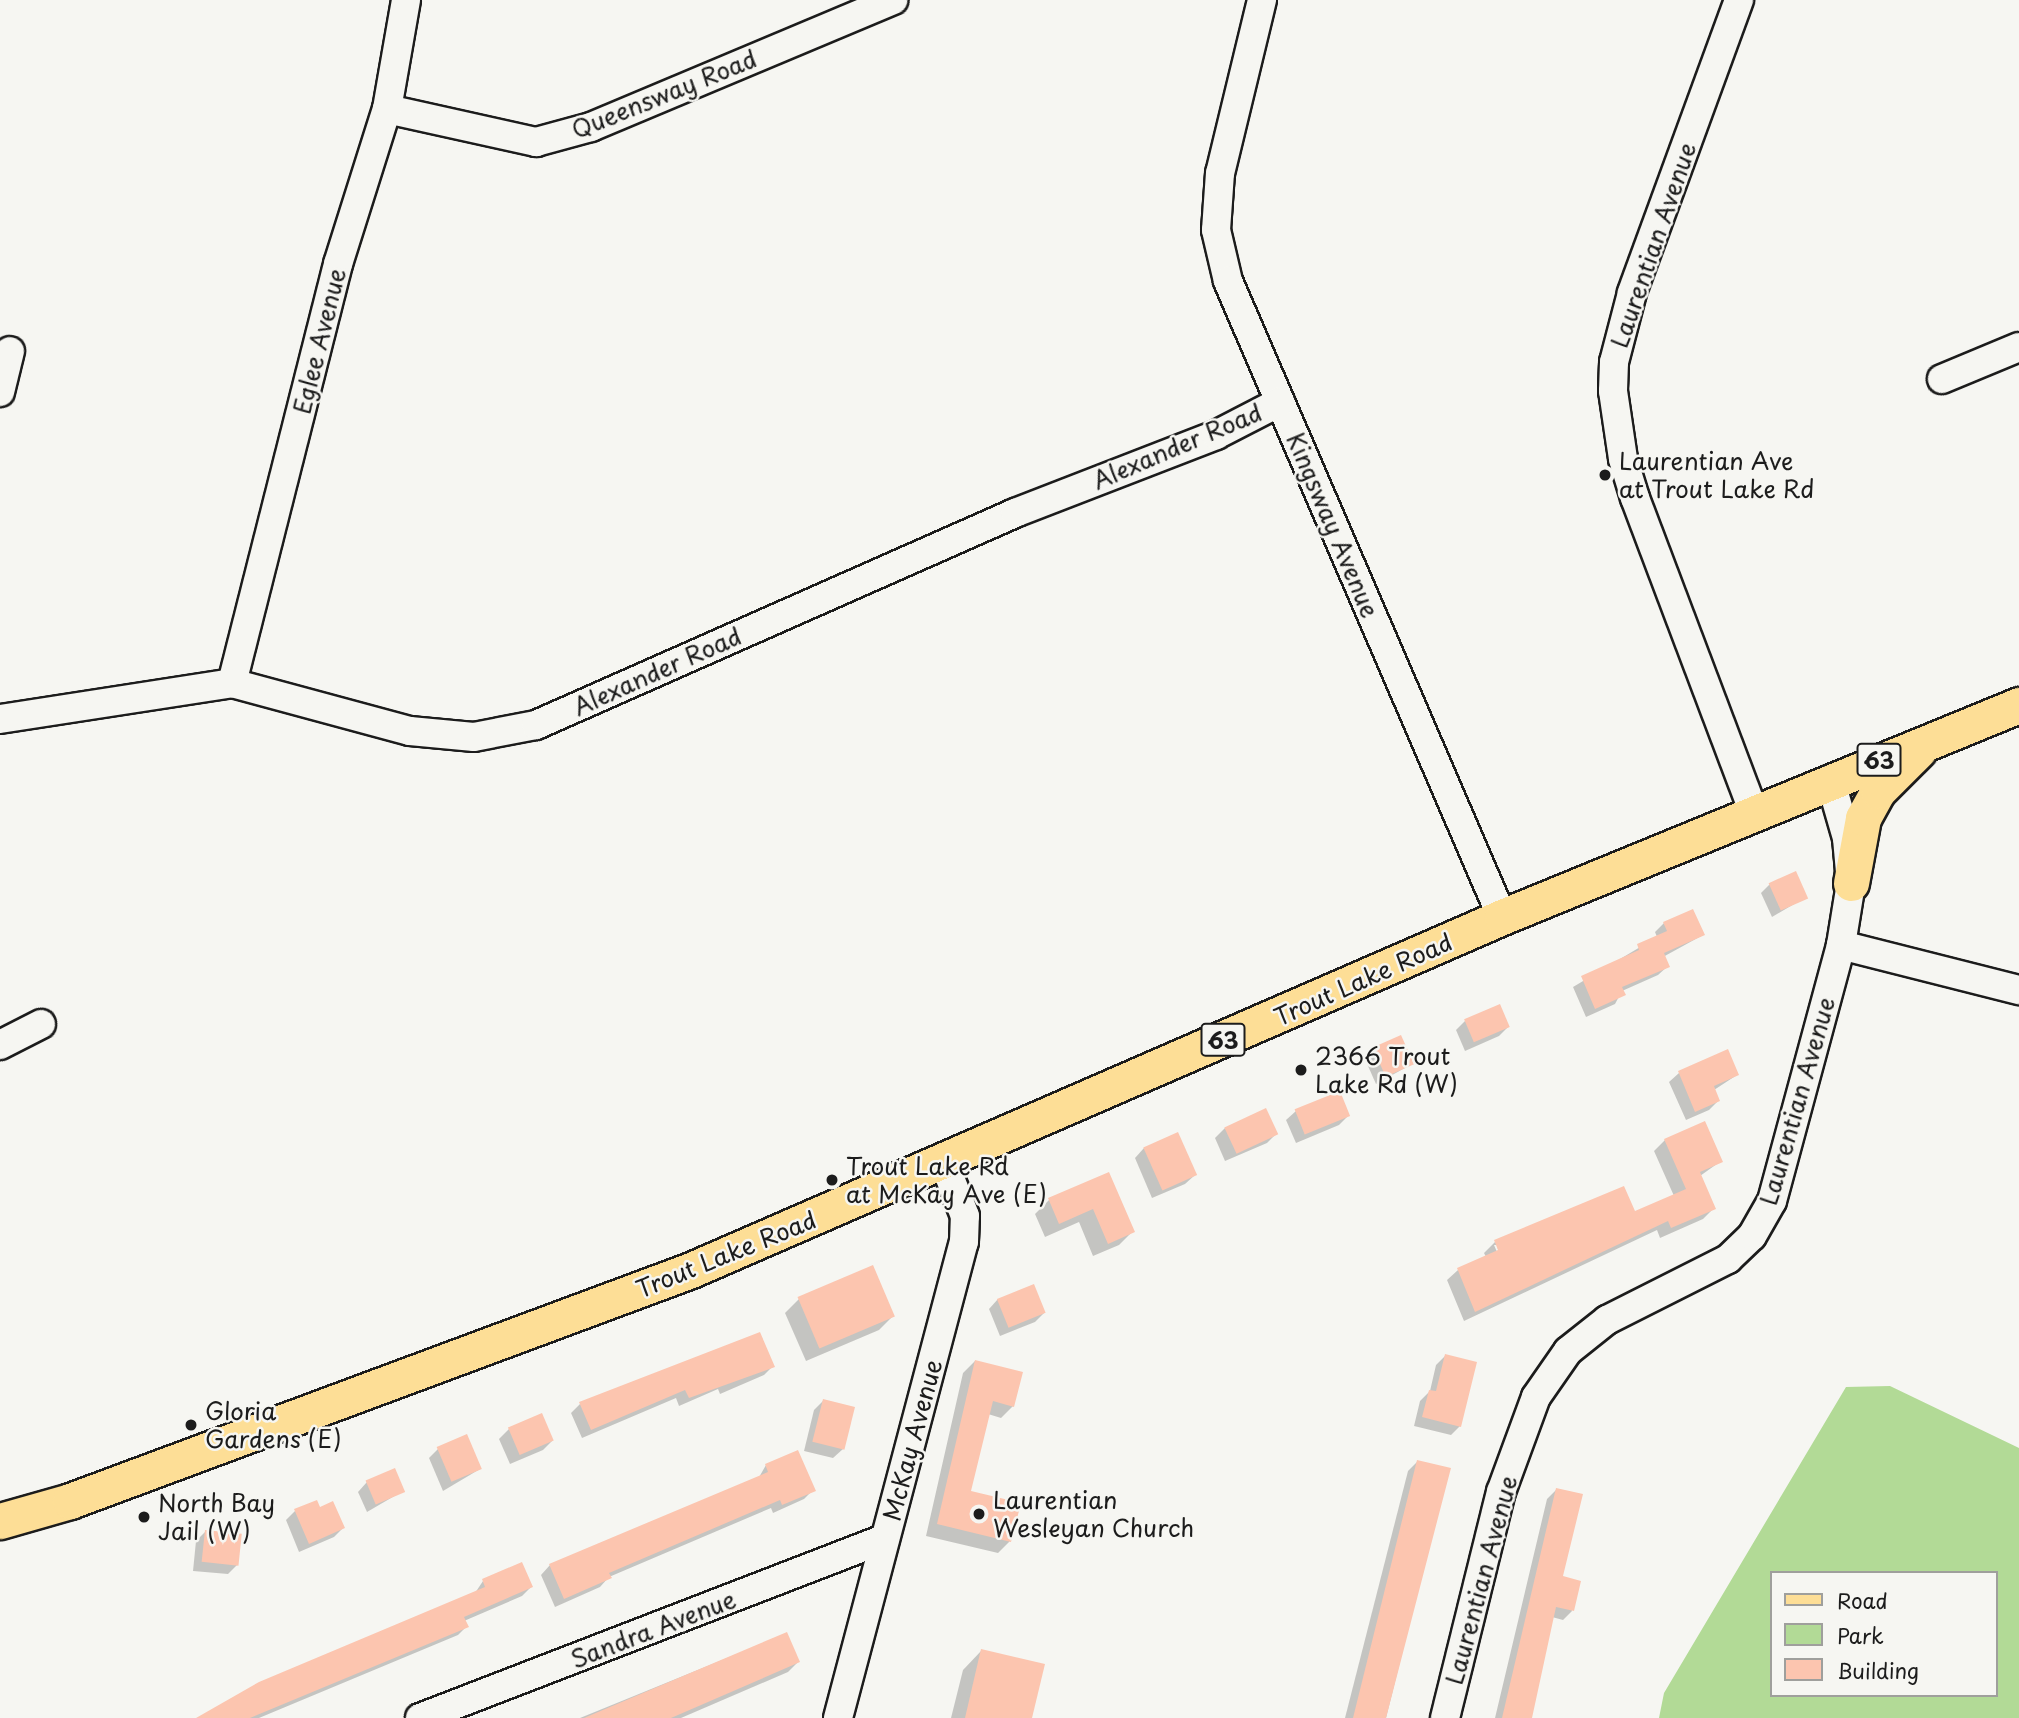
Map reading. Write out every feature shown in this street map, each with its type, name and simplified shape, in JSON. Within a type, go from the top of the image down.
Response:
[{"type":"main road","name":"Trout Lake Road","points":[[0,1521],[70,1501],[397,1382],[691,1270],[944,1163],[1503,917],[1830,779],[2019,705]]},
{"type":"main road","points":[[1851,883],[1863,818],[1878,791],[1927,741]]},
{"type":"street","name":"Eglee Avenue","points":[[232,683],[338,264],[387,109],[406,0]]},
{"type":"street","name":"Queensway Road","points":[[387,109],[536,142],[592,127],[893,0]]},
{"type":"street","name":"Kingsway Avenue","points":[[1262,0],[1220,173],[1216,230],[1228,281],[1503,917]]},
{"type":"street","name":"Laurentian Avenue","points":[[1739,0],[1632,293],[1614,362],[1613,390],[1623,459],[1753,811]]},
{"type":"street","points":[[1942,379],[2019,347]]},
{"type":"street","points":[[0,392],[10,351]]},
{"type":"street","name":"Alexander Road","points":[[0,719],[232,683],[410,731],[474,737],[536,725],[1015,513],[1216,435],[1280,401]]},
{"type":"street","name":"Laurentian Avenue","points":[[1445,1718],[1501,1492],[1536,1397],[1567,1351],[1607,1320],[1728,1259],[1752,1236],[1772,1201],[1841,946],[1851,883],[1847,838],[1830,779]]},
{"type":"street","points":[[1841,946],[2019,990]]},
{"type":"street","points":[[0,1045],[41,1024]]},
{"type":"street","name":"McKay Avenue","points":[[838,1718],[964,1242],[965,1216],[944,1163]]},
{"type":"street","name":"Sandra Avenue","points":[[420,1718],[885,1539]]},
{"type":"green space","points":[[1890,1386],[2019,1448],[2019,1718],[1659,1718],[1664,1693],[1846,1387]]},
{"type":"building","points":[[1796,871],[1808,898],[1781,911],[1769,883]]},
{"type":"building","points":[[1693,909],[1705,935],[1664,953],[1670,967],[1622,987],[1626,995],[1595,1009],[1581,976],[1639,950],[1637,944],[1667,931],[1663,922]]},
{"type":"building","points":[[1500,1004],[1510,1027],[1474,1042],[1464,1019]]},
{"type":"building","points":[[1401,1035],[1414,1064],[1386,1077],[1373,1048]]},
{"type":"building","points":[[1728,1049],[1739,1075],[1714,1086],[1720,1101],[1695,1112],[1678,1071]]},
{"type":"building","points":[[1340,1091],[1350,1116],[1305,1134],[1295,1109]]},
{"type":"building","points":[[1266,1108],[1278,1134],[1237,1154],[1224,1127]]},
{"type":"building","points":[[1705,1121],[1723,1162],[1700,1172],[1716,1209],[1671,1228],[1668,1221],[1475,1312],[1457,1268],[1498,1250],[1494,1240],[1624,1186],[1635,1211],[1686,1189],[1664,1139]]},
{"type":"building","points":[[1178,1132],[1197,1175],[1162,1190],[1143,1147]]},
{"type":"building","points":[[1109,1172],[1135,1232],[1108,1244],[1093,1209],[1059,1224],[1048,1198]]},
{"type":"building","points":[[873,1265],[895,1317],[819,1349],[798,1297]]},
{"type":"building","points":[[1034,1284],[1046,1313],[1009,1328],[997,1299]]},
{"type":"building","points":[[760,1332],[775,1367],[689,1398],[685,1390],[591,1430],[579,1402]]},
{"type":"building","points":[[1445,1354],[1477,1362],[1461,1427],[1422,1417],[1429,1390],[1436,1391]]},
{"type":"building","points":[[975,1360],[1023,1372],[1014,1407],[993,1401],[971,1491],[1021,1503],[1011,1542],[937,1524]]},
{"type":"building","points":[[823,1399],[855,1407],[844,1450],[812,1442]]},
{"type":"building","points":[[542,1413],[554,1441],[520,1455],[508,1427]]},
{"type":"building","points":[[467,1434],[482,1469],[451,1482],[437,1447]]},
{"type":"building","points":[[798,1450],[816,1491],[782,1505],[780,1500],[609,1573],[612,1578],[564,1599],[549,1564],[768,1472],[765,1464]]},
{"type":"building","points":[[1417,1460],[1451,1468],[1386,1718],[1353,1718]]},
{"type":"building","points":[[395,1468],[405,1492],[376,1504],[366,1481]]},
{"type":"building","points":[[1556,1488],[1583,1494],[1563,1576],[1581,1581],[1574,1611],[1556,1607],[1532,1718],[1502,1718]]},
{"type":"building","points":[[317,1500],[320,1507],[333,1501],[345,1528],[309,1544],[294,1509]]},
{"type":"building","points":[[205,1530],[242,1534],[238,1566],[202,1562]]},
{"type":"building","points":[[522,1562],[533,1587],[464,1617],[469,1627],[250,1718],[196,1718],[259,1682],[485,1587],[482,1579]]},
{"type":"building","points":[[787,1632],[800,1662],[671,1718],[584,1718]]},
{"type":"building","points":[[981,1649],[1045,1664],[1032,1718],[965,1718]]},
{"type":"place","name":"Laurentian Ave at Trout Lake Rd","points":[[1605,475]]},
{"type":"place","name":"2366 Trout Lake Rd (W)","points":[[1301,1070]]},
{"type":"place","name":"Trout Lake Rd at McKay Ave (E)","points":[[832,1180]]},
{"type":"place","name":"Gloria Gardens (E)","points":[[191,1425]]},
{"type":"place","name":"Laurentian Wesleyan Church","points":[[979,1514]]},
{"type":"place","name":"North Bay Jail (W)","points":[[144,1517]]}]
